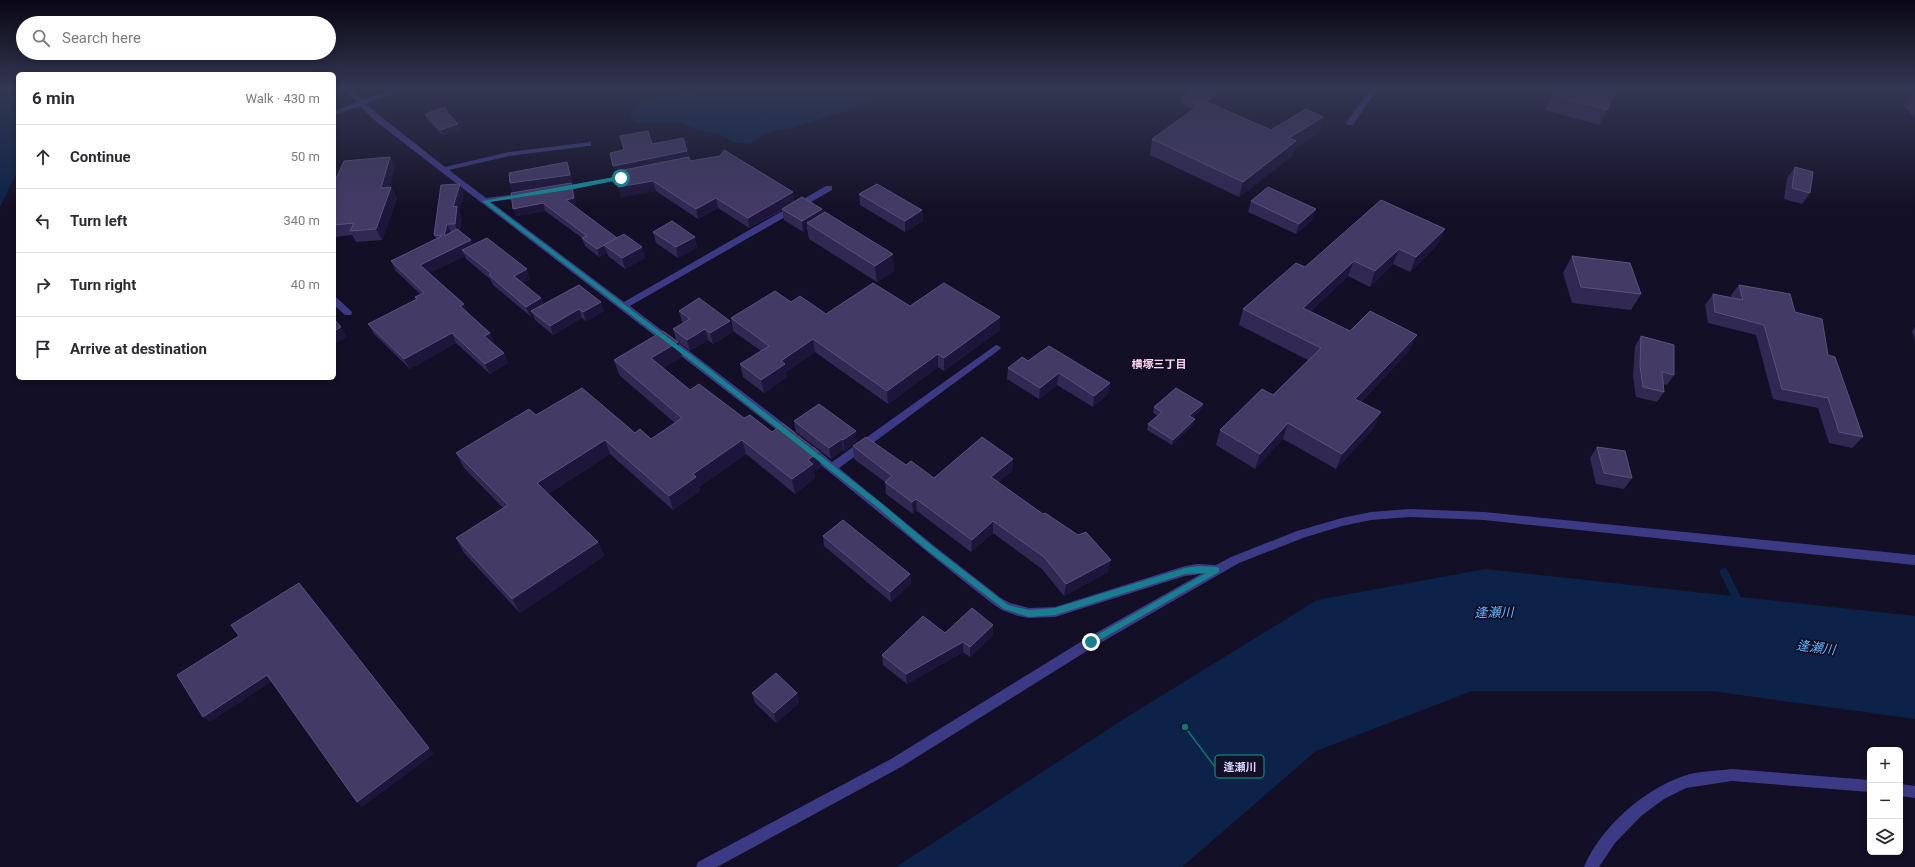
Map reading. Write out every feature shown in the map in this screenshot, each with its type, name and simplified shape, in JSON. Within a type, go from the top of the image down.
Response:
[{"type":"street","points":[[391,128],[624,306],[879,505],[929,548],[1006,607],[1018,611],[1034,613],[1055,612],[1185,571],[1198,569],[1217,570]]},
{"type":"street","points":[[444,169],[509,154],[588,144]]},
{"type":"street","points":[[551,191],[637,174]]},
{"type":"street","points":[[624,306],[829,188]]},
{"type":"street","points":[[485,201],[535,193]]},
{"type":"street","points":[[336,302],[348,313]]},
{"type":"street","points":[[831,468],[996,348]]},
{"type":"street","points":[[703,867],[896,763],[1091,642],[1251,552],[1301,534],[1371,516],[1410,513],[1484,516],[1915,560]]},
{"type":"street","points":[[1591,867],[1610,838],[1636,811],[1659,794],[1685,782],[1732,775],[1867,786]]},
{"type":"street","points":[[1903,790],[1915,792]]},
{"type":"water","points":[[0,128],[16,128],[16,174],[0,207]]},
{"type":"water","points":[[693,128],[789,128],[777,130],[765,134],[750,144],[732,142],[719,134]]},
{"type":"water","points":[[1485,569],[1915,616],[1915,719],[1711,691],[1472,691],[1316,751],[1182,867],[896,867],[1130,715],[1317,600]]},
{"type":"building","points":[[1167,128],[1267,128],[1271,130],[1274,128],[1304,128],[1289,138],[1296,141],[1243,182],[1152,139]]},
{"type":"building","points":[[648,131],[652,144],[683,138],[687,151],[613,166],[610,153],[624,150],[620,136]]},
{"type":"building","points":[[724,150],[793,192],[748,218],[716,198],[696,209],[653,181],[618,187],[614,172],[689,157],[690,161],[720,156]]},
{"type":"building","points":[[390,157],[381,188],[391,187],[376,229],[350,231],[354,223],[336,225],[336,179],[344,161]]},
{"type":"building","points":[[567,162],[570,175],[510,183],[509,173]]},
{"type":"building","points":[[1795,167],[1813,172],[1810,193],[1792,188]]},
{"type":"building","points":[[571,183],[574,198],[566,200],[617,238],[597,249],[582,238],[587,236],[543,203],[513,209],[511,193]]},
{"type":"building","points":[[460,184],[453,207],[457,206],[455,224],[447,224],[444,236],[457,229],[471,240],[420,265],[464,304],[460,306],[490,333],[484,336],[504,353],[485,364],[452,333],[404,359],[368,324],[417,299],[415,297],[424,293],[391,261],[442,236],[434,235],[441,185]]},
{"type":"building","points":[[877,184],[922,210],[905,221],[859,194]]},
{"type":"building","points":[[1268,187],[1316,209],[1299,224],[1251,201]]},
{"type":"building","points":[[802,197],[822,209],[802,221],[782,209]]},
{"type":"building","points":[[1381,200],[1445,229],[1416,257],[1399,249],[1375,271],[1354,261],[1303,308],[1350,331],[1370,311],[1417,335],[1355,399],[1381,412],[1342,454],[1288,423],[1260,454],[1220,430],[1262,389],[1273,395],[1321,348],[1243,309],[1296,263],[1305,267]]},
{"type":"building","points":[[825,212],[893,254],[875,266],[807,223]]},
{"type":"building","points":[[672,221],[695,237],[676,247],[653,232]]},
{"type":"building","points":[[624,234],[642,247],[622,258],[604,245]]},
{"type":"building","points":[[487,238],[527,269],[514,276],[541,298],[526,307],[489,275],[491,273],[462,250]]},
{"type":"building","points":[[1572,256],[1630,263],[1641,294],[1581,287]]},
{"type":"building","points":[[873,283],[910,306],[944,283],[1000,317],[944,358],[938,354],[887,391],[813,339],[781,361],[785,364],[761,380],[740,364],[769,346],[731,318],[775,291],[791,302],[800,296],[826,314]]},
{"type":"building","points":[[579,285],[601,302],[583,312],[579,309],[550,326],[531,311]]},
{"type":"building","points":[[1739,285],[1790,294],[1795,312],[1822,319],[1828,355],[1835,357],[1863,437],[1839,432],[1828,398],[1782,389],[1764,325],[1715,312],[1713,294],[1743,300]]},
{"type":"building","points":[[699,298],[730,321],[710,333],[705,329],[687,340],[673,329],[690,319],[679,311]]},
{"type":"building","points":[[336,321],[341,327],[336,330]]},
{"type":"building","points":[[663,331],[678,342],[651,358],[690,390],[699,384],[744,418],[750,415],[772,432],[783,424],[819,452],[808,460],[813,464],[792,479],[742,440],[693,474],[696,477],[669,496],[605,440],[537,483],[598,542],[512,599],[456,538],[508,505],[456,453],[529,409],[536,415],[582,388],[635,433],[640,429],[651,439],[682,418],[614,360]]},
{"type":"building","points":[[1641,336],[1674,345],[1674,375],[1662,372],[1664,392],[1643,387],[1640,366]]},
{"type":"building","points":[[1049,346],[1110,383],[1094,396],[1059,373],[1040,388],[1008,368],[1022,357],[1028,361]]},
{"type":"building","points":[[1176,388],[1203,404],[1189,416],[1195,419],[1173,440],[1148,424],[1162,412],[1154,407]]},
{"type":"building","points":[[819,404],[856,431],[829,448],[794,421]]},
{"type":"building","points":[[866,437],[906,465],[911,461],[934,478],[982,437],[1013,459],[991,477],[1043,514],[1045,513],[1078,535],[1086,532],[1111,560],[1066,584],[1044,557],[993,521],[972,540],[916,499],[912,502],[885,482],[892,476],[853,446]]},
{"type":"building","points":[[1597,447],[1625,451],[1632,478],[1604,473]]},
{"type":"building","points":[[843,520],[910,574],[890,592],[823,536]]},
{"type":"building","points":[[299,583],[429,748],[357,802],[267,675],[203,717],[177,675],[239,636],[231,625]]},
{"type":"building","points":[[972,608],[993,625],[970,647],[963,642],[906,674],[882,655],[923,616],[945,633]]},
{"type":"building","points":[[776,673],[797,693],[774,713],[752,693]]},
{"type":"waterway","points":[[1724,572],[1739,603]]},
{"type":"place","name":"逢瀬川","points":[[1185,727]]},
{"type":"district","name":"横塚三丁目","points":[[1159,364]]},
{"type":"route","points":[[621,178],[485,201],[515,226],[624,306],[818,456],[929,548],[1006,607],[1029,613],[1055,612],[1093,598],[1185,571],[1198,569],[1217,570],[1091,642]]}]
